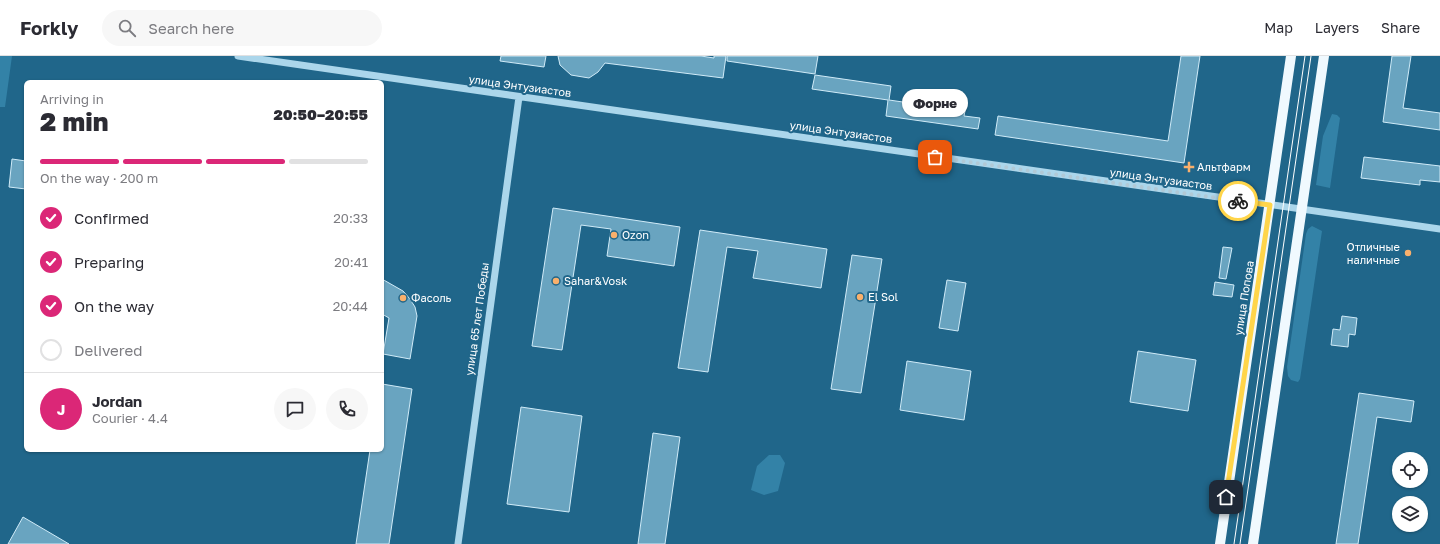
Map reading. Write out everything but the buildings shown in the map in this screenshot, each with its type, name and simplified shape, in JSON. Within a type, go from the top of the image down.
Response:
[{"type":"main road","name":"улица Попова","points":[[1220,544],[1291,56]]},
{"type":"main road","points":[[1253,544],[1324,56]]},
{"type":"street","name":"улица Энтузиастов","points":[[238,56],[1440,229]]},
{"type":"street","name":"улица 65 лет Победы","points":[[458,544],[519,97]]},
{"type":"shaded area","points":[[0,56],[12,56],[5,107],[0,107]]},
{"type":"shaded area","points":[[1332,114],[1337,115],[1340,118],[1330,188],[1316,185],[1323,136]]},
{"type":"shaded area","points":[[1312,226],[1322,231],[1300,379],[1298,382],[1291,380],[1288,376],[1287,367],[1306,234],[1308,229]]},
{"type":"shaded area","points":[[769,455],[780,455],[785,463],[778,491],[764,495],[751,490],[757,466]]},
{"type":"tram line","points":[[1234,544],[1305,56]]},
{"type":"tram line","points":[[1240,544],[1311,56]]},
{"type":"way so far","points":[[935,157],[1238,201]]},
{"type":"place","name":"Форне","points":[[935,157]]},
{"type":"place","name":"Альтфарм","points":[[1189,167]]},
{"type":"place","name":"Ozon","points":[[614,235]]},
{"type":"place","name":"Отличные наличные","points":[[1408,253]]},
{"type":"place","name":"Sahar&Vosk","points":[[556,281]]},
{"type":"place","name":"El Sol","points":[[860,297]]},
{"type":"place","name":"Фасоль","points":[[403,298]]},
{"type":"route","points":[[1226,497],[1270,205],[1238,201]]}]
